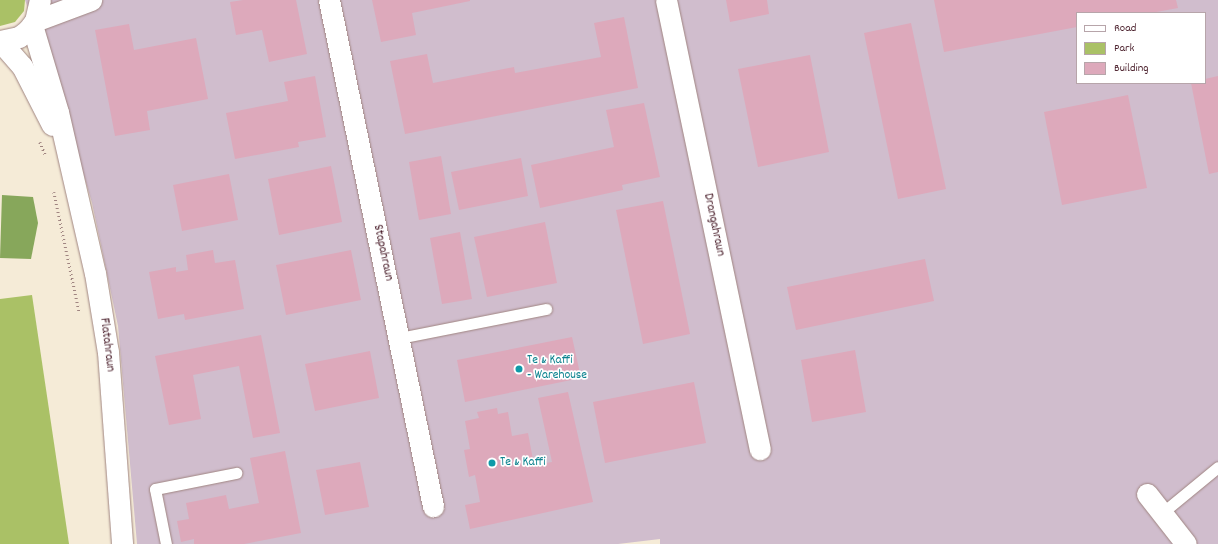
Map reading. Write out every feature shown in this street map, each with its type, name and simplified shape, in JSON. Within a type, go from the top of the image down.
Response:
[{"type":"street","points":[[34,23],[40,0]]},
{"type":"street","points":[[0,41],[19,37],[34,23],[91,0]]},
{"type":"street","name":"Stapahraun","points":[[329,0],[434,506]]},
{"type":"street","name":"Drangahraun","points":[[666,0],[760,449]]},
{"type":"street","name":"Flatahraun","points":[[34,23],[58,112],[65,150],[95,274],[108,352],[122,544]]},
{"type":"street","name":"Flatahraun","points":[[0,41],[22,66],[65,150]]},
{"type":"street","points":[[1147,494],[1186,544]]},
{"type":"lane","points":[[399,338],[546,309]]},
{"type":"lane","points":[[1162,513],[1218,467]]},
{"type":"lane","points":[[166,544],[155,489],[236,473]]},
{"type":"path","points":[[38,138],[46,158]]},
{"type":"path","points":[[53,189],[81,319]]},
{"type":"shaded area","points":[[25,0],[1218,0],[1218,544],[660,544],[660,539],[618,544],[137,544],[118,326],[92,203],[64,108]]},
{"type":"green space","points":[[0,0],[25,0],[24,11],[15,22],[0,26]]},
{"type":"green space","points":[[2,195],[33,197],[38,223],[31,259],[0,258]]},
{"type":"green space","points":[[32,295],[69,544],[0,544],[0,299]]},
{"type":"building","points":[[243,0],[296,0],[307,54],[269,62],[262,30],[236,35],[230,2]]},
{"type":"building","points":[[372,0],[470,1],[412,13],[416,35],[381,42]]},
{"type":"building","points":[[726,0],[767,0],[769,14],[730,22]]},
{"type":"building","points":[[934,0],[1176,0],[1178,8],[1156,12],[1076,12],[1076,27],[944,52]]},
{"type":"building","points":[[624,17],[638,88],[405,134],[390,61],[427,54],[433,83],[514,67],[515,73],[601,57],[594,23]]},
{"type":"building","points":[[911,23],[946,189],[898,199],[864,33]]},
{"type":"building","points":[[129,24],[134,50],[196,38],[208,99],[147,111],[150,130],[115,136],[95,30]]},
{"type":"building","points":[[810,55],[829,152],[758,167],[738,69]]},
{"type":"building","points":[[315,76],[326,137],[298,142],[299,147],[235,159],[226,113],[288,101],[284,82]]},
{"type":"building","points":[[1218,76],[1218,172],[1209,174],[1191,84],[1206,84],[1206,79]]},
{"type":"building","points":[[1128,95],[1147,188],[1062,205],[1044,112]]},
{"type":"building","points":[[644,103],[660,177],[622,185],[623,190],[540,208],[531,165],[614,147],[606,110]]},
{"type":"building","points":[[441,156],[451,214],[419,220],[409,162]]},
{"type":"building","points":[[521,158],[528,196],[459,210],[451,172]]},
{"type":"building","points":[[331,166],[342,222],[279,235],[268,179]]},
{"type":"building","points":[[229,174],[238,220],[182,231],[173,185]]},
{"type":"building","points":[[663,201],[690,334],[643,344],[616,210]]},
{"type":"building","points":[[545,222],[557,283],[487,297],[474,237]]},
{"type":"building","points":[[460,232],[472,299],[442,304],[430,238]]},
{"type":"building","points":[[213,250],[215,263],[235,260],[244,309],[185,320],[184,314],[158,319],[149,272],[176,267],[176,272],[188,270],[186,255]]},
{"type":"building","points":[[351,250],[361,300],[286,315],[276,265]]},
{"type":"building","points":[[925,259],[934,301],[796,330],[787,287]]},
{"type":"building","points":[[261,335],[280,433],[253,438],[239,366],[193,375],[201,419],[169,425],[155,356]]},
{"type":"building","name":"Te & Kaffi - Warehouse","points":[[572,337],[581,378],[465,402],[457,360]]},
{"type":"building","points":[[855,350],[866,412],[812,422],[801,360]]},
{"type":"building","points":[[370,351],[379,398],[315,411],[305,364]]},
{"type":"building","points":[[694,382],[706,443],[605,463],[593,402]]},
{"type":"building","points":[[568,392],[593,502],[470,529],[465,505],[480,502],[475,475],[469,477],[464,450],[470,449],[465,421],[479,418],[477,412],[497,408],[498,414],[508,412],[512,436],[528,433],[534,465],[552,462],[538,398]]},
{"type":"building","points":[[285,451],[301,533],[244,544],[194,544],[194,539],[181,542],[177,521],[189,519],[186,503],[226,495],[229,509],[259,503],[250,458]]},
{"type":"building","points":[[360,462],[369,507],[325,515],[316,470]]},
{"type":"place","name":"Te & Kaffi - Warehouse","points":[[519,369]]},
{"type":"place","name":"Te & Kaffi","points":[[492,463]]}]
